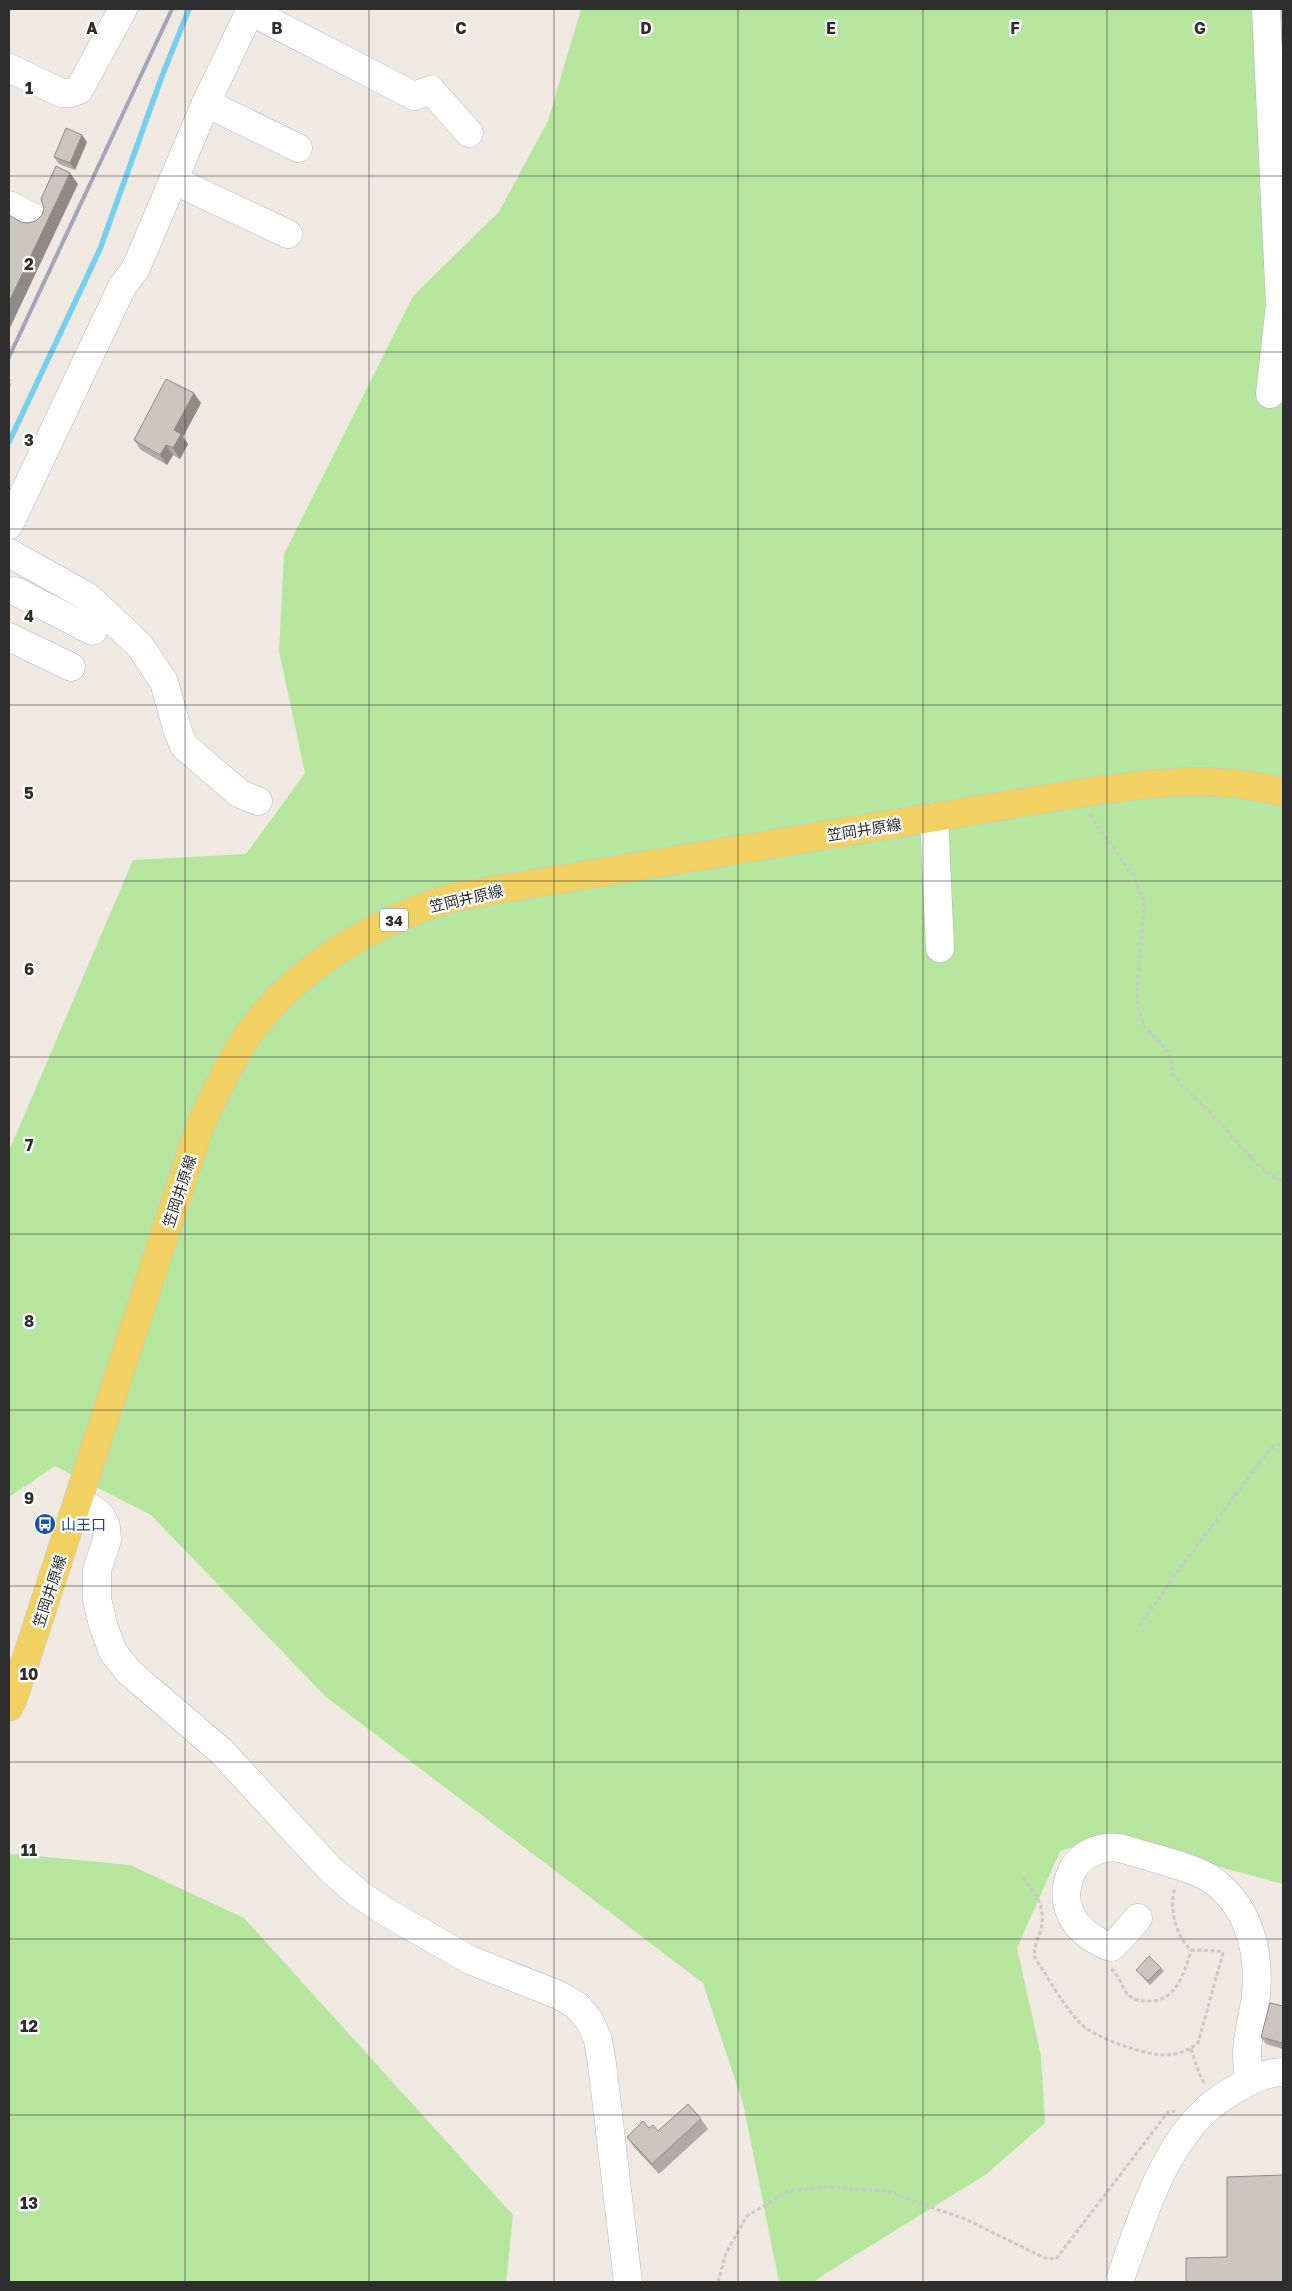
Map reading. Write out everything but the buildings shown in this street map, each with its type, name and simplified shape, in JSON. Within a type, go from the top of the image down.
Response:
[{"type":"main road","name":"笠岡井原線","points":[[9,1707],[200,1126],[225,1074],[250,1032],[278,1000],[309,971],[340,947],[383,925],[436,902],[483,892],[934,817],[1150,783],[1207,781],[1254,785],[1283,792]]},
{"type":"street","points":[[9,68],[62,93],[71,93],[79,90],[123,9]]},
{"type":"street","points":[[1266,9],[1280,296],[1270,394]]},
{"type":"street","points":[[9,525],[114,302],[136,268],[206,103],[251,10],[414,96],[431,90],[469,133]]},
{"type":"street","points":[[206,103],[298,148]]},
{"type":"street","points":[[173,180],[288,234]]},
{"type":"street","points":[[9,205],[36,219]]},
{"type":"street","points":[[93,631],[12,598],[19,558],[88,597],[140,646],[164,682],[178,732],[184,746],[240,794],[258,801]]},
{"type":"street","points":[[9,637],[71,666]]},
{"type":"street","points":[[934,817],[940,948]]},
{"type":"street","points":[[77,1504],[91,1508],[100,1516],[106,1527],[107,1540],[97,1570],[97,1599],[113,1652],[129,1672],[221,1751],[331,1870],[359,1894],[386,1912],[470,1960],[559,1995],[576,2005],[589,2020],[598,2040],[602,2064],[628,2282]]},
{"type":"street","points":[[1138,1918],[1111,1947],[1104,1946],[1082,1931],[1071,1917],[1066,1900],[1067,1881],[1075,1864],[1087,1854],[1104,1848],[1122,1848],[1208,1878],[1224,1890],[1246,1920],[1253,1938],[1257,1962],[1256,1995],[1245,2056],[1250,2080]]},
{"type":"street","points":[[1119,2282],[1149,2201],[1164,2169],[1185,2132],[1211,2105],[1250,2080],[1268,2073],[1283,2072]]},
{"type":"path","points":[[9,387],[11,380]]},
{"type":"path","points":[[1074,794],[1134,875],[1144,902],[1138,992],[1139,1011],[1145,1027],[1170,1054],[1173,1075],[1184,1088],[1207,1109],[1257,1164],[1274,1178],[1283,1180]]},
{"type":"path","points":[[1139,1626],[1266,1454],[1273,1447],[1283,1444]]},
{"type":"path","points":[[1023,1878],[1038,1895],[1041,1903],[1041,1926],[1034,1956],[1079,2023],[1095,2034],[1154,2054],[1181,2053],[1191,2049],[1198,2042],[1223,1953],[1220,1951],[1191,1950],[1181,1938],[1172,1899],[1180,1867]]},
{"type":"path","points":[[1191,2049],[1199,2073],[1208,2090]]},
{"type":"path","points":[[718,2282],[726,2253],[747,2216],[789,2191],[826,2187],[886,2191],[965,2218],[1045,2258],[1056,2259],[1168,2112],[1183,2109],[1197,2119]]},
{"type":"green space","points":[[581,9],[1283,9],[1283,1884],[1149,1848],[1117,1835],[1060,1851],[1017,1948],[1041,2056],[1045,2123],[985,2175],[814,2282],[779,2282],[743,2103],[703,1983],[326,1697],[151,1515],[55,1466],[9,1497],[9,1151],[133,860],[246,854],[305,773],[279,651],[284,554],[413,296],[499,212],[548,121]]},
{"type":"green space","points":[[9,1855],[130,1865],[244,1918],[513,2215],[506,2282],[9,2282]]},
{"type":"waterway","points":[[9,442],[100,249],[162,76],[189,9]]},
{"type":"railway","points":[[9,357],[172,9]]},
{"type":"place","name":"山王口","points":[[45,1524]]}]
